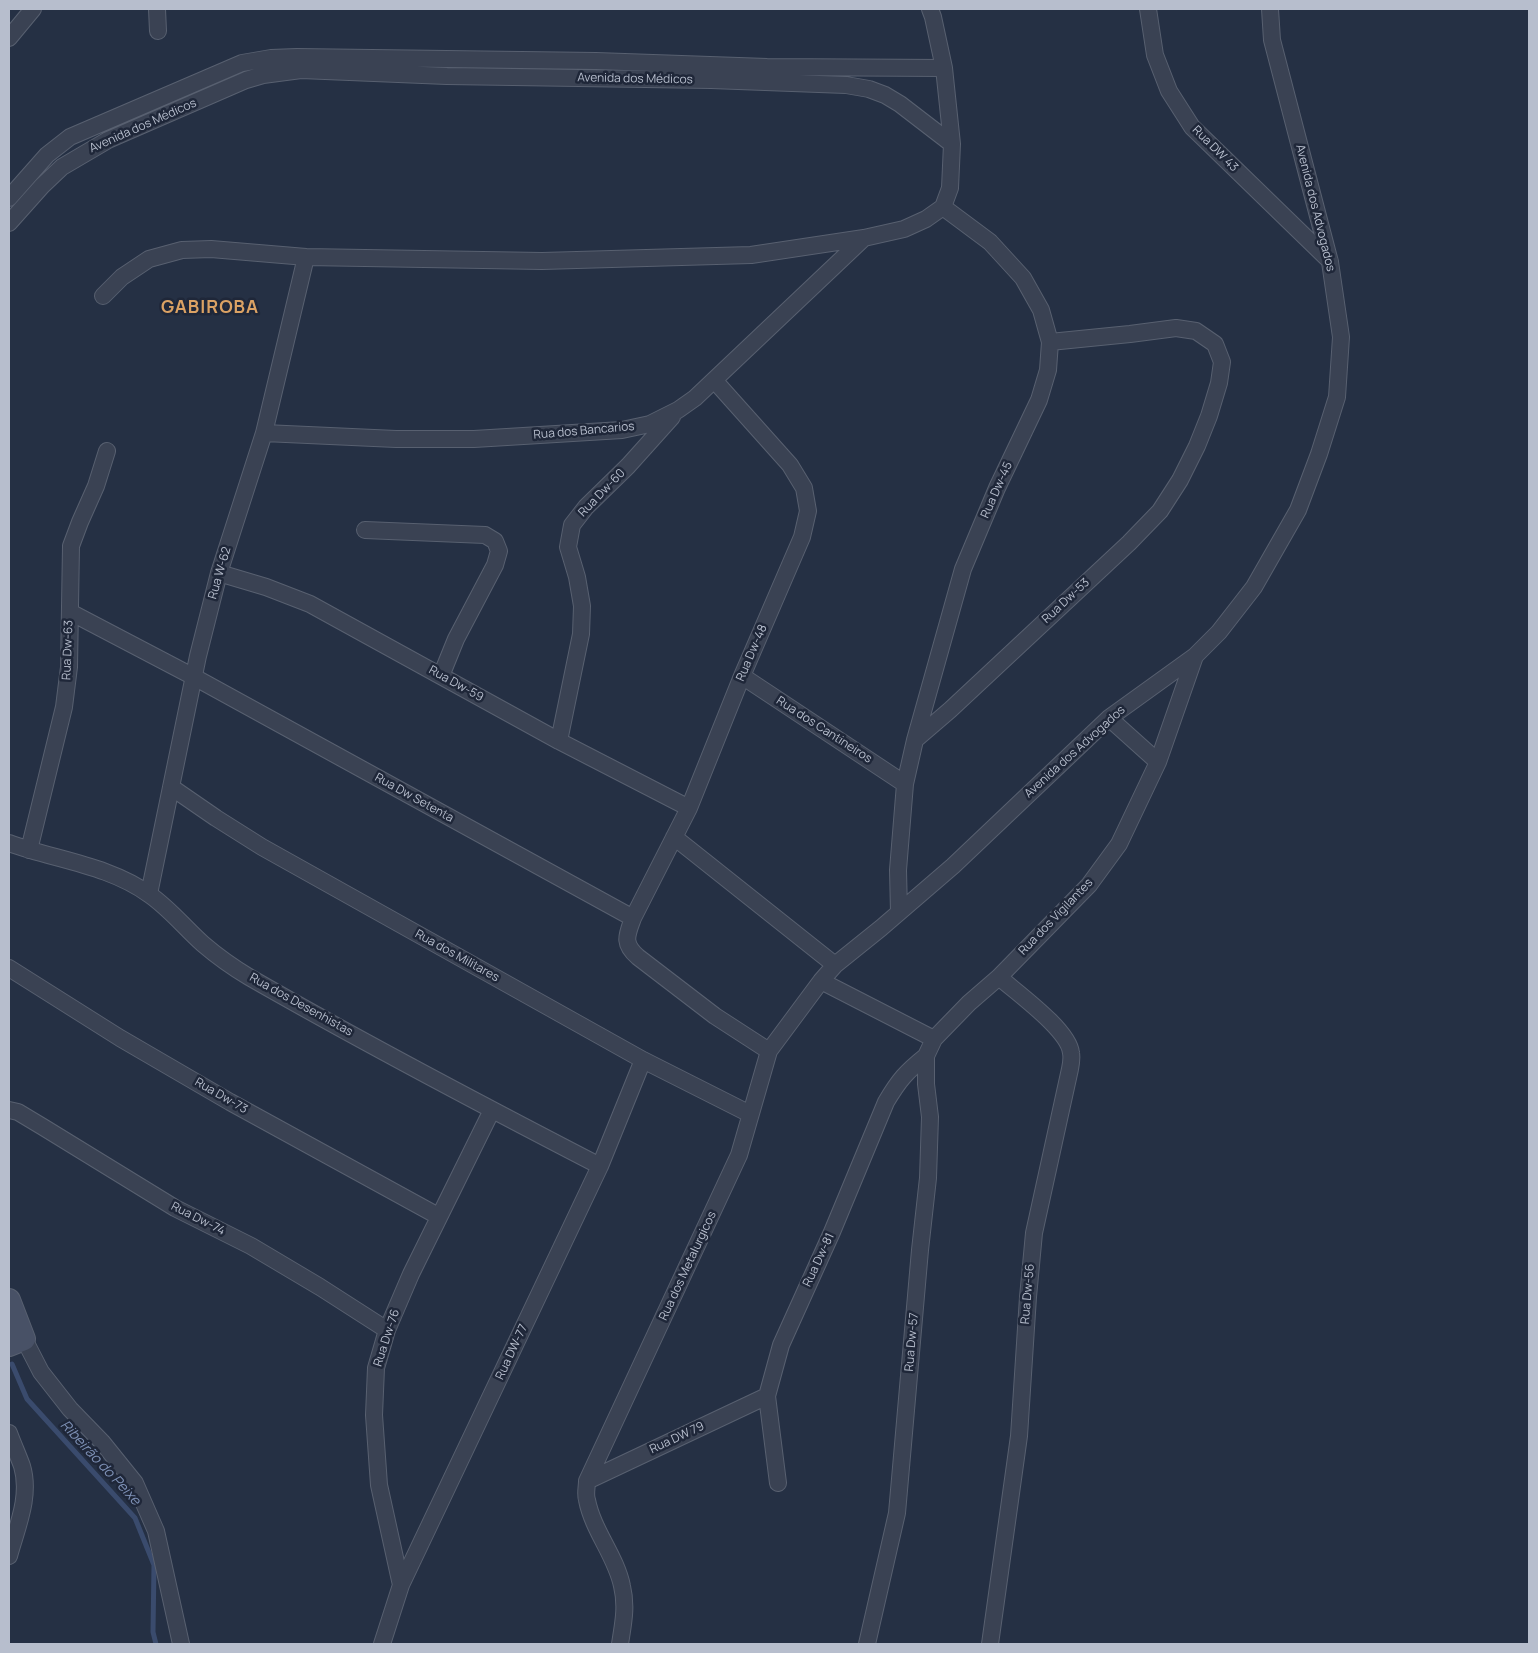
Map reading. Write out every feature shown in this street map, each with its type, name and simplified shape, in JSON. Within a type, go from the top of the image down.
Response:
[{"type":"street","points":[[9,38],[33,9]]},
{"type":"street","points":[[157,9],[158,31]]},
{"type":"street","points":[[103,296],[122,276],[149,259],[182,250],[211,249],[306,256],[542,261],[751,255],[864,238],[904,229],[926,219],[943,207],[950,188],[952,144],[944,68],[934,17],[930,9]]},
{"type":"street","name":"Rua DW 43","points":[[1148,9],[1155,55],[1169,91],[1192,127],[1330,262]]},
{"type":"street","name":"Avenida dos Advogados","points":[[769,1051],[821,980],[835,965],[953,866],[1109,718],[1195,656],[1219,632],[1254,587],[1298,510],[1320,454],[1337,397],[1341,337],[1330,262],[1272,40],[1270,9]]},
{"type":"street","name":"Avenida dos Médicos","points":[[9,198],[47,155],[70,137],[242,63],[271,58],[299,64],[447,76],[595,78],[944,68]]},
{"type":"street","points":[[595,78],[596,61]]},
{"type":"street","name":"Avenida dos Médicos","points":[[9,223],[62,167],[108,140],[246,80],[283,72],[299,64],[596,61],[767,74],[868,89],[885,95],[900,104],[952,144]]},
{"type":"street","name":"Rua Dw-45","points":[[899,912],[898,870],[905,784],[915,740],[963,570],[996,488],[1039,400],[1048,370],[1050,342],[1041,310],[1023,278],[990,242],[943,207]]},
{"type":"street","name":"Rua dos Bancarios","points":[[264,433],[396,439],[474,439],[622,430],[650,424],[678,410],[695,398],[864,238]]},
{"type":"street","name":"Rua W-62","points":[[149,894],[194,678],[219,573],[264,433],[306,256]]},
{"type":"street","name":"Rua Dw-53","points":[[915,740],[958,704],[1129,543],[1160,511],[1180,480],[1209,416],[1219,383],[1222,362],[1215,344],[1196,331],[1176,328],[1050,342]]},
{"type":"street","name":"Rua Dw-48","points":[[714,380],[790,465],[804,488],[808,511],[802,537],[742,676],[689,808],[633,918],[627,936],[627,944],[638,957],[715,1016],[769,1051]]},
{"type":"street","name":"Rua Dw-60","points":[[560,741],[581,634],[582,606],[578,577],[568,547],[572,525],[586,507],[628,466],[678,410]]},
{"type":"street","name":"Rua Dw-63","points":[[29,850],[64,706],[69,667],[71,546],[96,486],[107,452]]},
{"type":"street","points":[[365,530],[485,535],[495,541],[499,551],[495,565],[456,639],[441,676]]},
{"type":"street","name":"Rua Dw-59","points":[[219,573],[266,587],[310,604],[560,741],[689,808]]},
{"type":"street","name":"Rua Dw Setenta","points":[[70,612],[633,918]]},
{"type":"street","name":"Rua dos Vigilantes","points":[[934,1039],[999,977],[1089,885],[1119,844],[1158,762],[1195,656]]},
{"type":"street","name":"Rua dos Cantineiros","points":[[742,676],[905,784]]},
{"type":"street","points":[[1109,718],[1158,762]]},
{"type":"street","name":"Rua dos Militares","points":[[171,787],[262,847],[643,1060],[750,1114]]},
{"type":"street","points":[[674,837],[835,965]]},
{"type":"street","name":"Rua dos Desenhistas","points":[[9,843],[110,873],[149,894],[204,944],[247,976],[492,1110],[600,1166]]},
{"type":"street","name":"Rua Dw-73","points":[[9,968],[120,1038],[230,1102],[438,1216]]},
{"type":"street","name":"Rua Dw-56","points":[[990,1644],[1019,1436],[1034,1233],[1070,1069],[1072,1052],[1067,1039],[1058,1028],[999,977]]},
{"type":"street","points":[[821,980],[934,1039]]},
{"type":"street","name":"Rua Dw-57","points":[[867,1644],[897,1513],[928,1178],[930,1117],[926,1084],[926,1056],[934,1039]]},
{"type":"street","name":"Rua dos Metalurgicos","points":[[620,1644],[626,1612],[622,1585],[612,1558],[592,1519],[586,1498],[587,1481],[739,1155],[769,1051]]},
{"type":"street","name":"Rua Dw-81","points":[[778,1483],[767,1396],[781,1345],[832,1232],[886,1102],[906,1072],[926,1056]]},
{"type":"street","name":"Rua DW-77","points":[[382,1644],[401,1585],[600,1166],[643,1060]]},
{"type":"street","name":"Rua Dw-74","points":[[9,1110],[18,1112],[175,1208],[251,1246],[387,1330]]},
{"type":"street","name":"Rua Dw-76","points":[[401,1585],[379,1484],[374,1415],[376,1368],[387,1330],[411,1274],[492,1110]]},
{"type":"street","points":[[9,1300],[16,1342],[70,1409],[102,1442],[135,1483],[156,1531],[181,1644]]},
{"type":"street","name":"Rua DW 79","points":[[587,1481],[767,1396]]},
{"type":"street","points":[[9,1434],[22,1467],[26,1490],[9,1556]]},
{"type":"waterway","name":"Ribeirão do Peixe","points":[[12,1364],[27,1399],[135,1518],[154,1565],[153,1632],[156,1644]]},
{"type":"district","name":"GABIROBA","points":[[210,308]]}]
